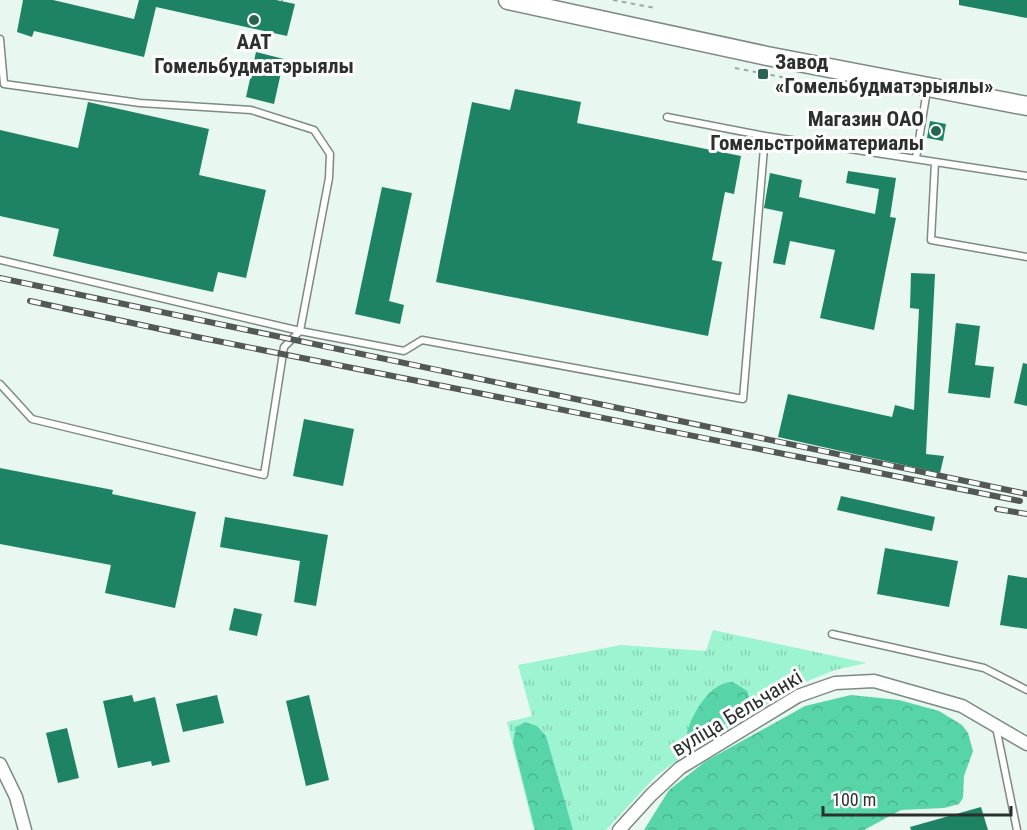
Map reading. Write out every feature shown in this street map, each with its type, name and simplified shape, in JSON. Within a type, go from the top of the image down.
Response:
[{"type":"street","points":[[508,0],[767,56],[1027,106]]},
{"type":"street","name":"вуліца Бельчанкі","points":[[619,830],[680,768],[798,696],[835,683],[855,680],[898,686],[962,706],[1027,744]]},
{"type":"street","points":[[0,764],[16,796],[26,830]]},
{"type":"lane","points":[[0,39],[4,84],[140,103],[251,110],[314,130],[330,154],[329,178],[300,331],[284,347],[264,475],[32,419],[0,384]]},
{"type":"lane","points":[[916,158],[928,86]]},
{"type":"lane","points":[[668,117],[765,136],[1027,177]]},
{"type":"lane","points":[[0,260],[300,331],[405,351],[422,340],[743,399],[765,136]]},
{"type":"lane","points":[[935,162],[932,240],[1027,257]]},
{"type":"lane","points":[[832,634],[984,668],[1027,690]]},
{"type":"lane","points":[[996,727],[1017,830]]},
{"type":"path","points":[[613,0],[655,8]]},
{"type":"path","points":[[735,68],[802,81]]},
{"type":"green space","points":[[713,630],[867,663],[835,670],[803,683],[687,753],[656,776],[606,830],[534,830],[507,722],[532,716],[518,665],[621,645],[706,651]]},
{"type":"green space","points":[[733,682],[747,691],[751,704],[748,710],[702,738],[691,740],[687,733],[698,708],[710,692],[725,683]]},
{"type":"green space","points":[[851,695],[899,700],[939,711],[962,725],[968,733],[973,751],[964,776],[963,798],[959,804],[944,808],[901,810],[864,830],[644,830],[669,790],[706,761],[805,706]]},
{"type":"green space","points":[[525,722],[537,726],[546,736],[573,830],[535,830],[513,742],[516,727]]},
{"type":"building","points":[[23,0],[53,0],[134,19],[139,0],[276,0],[295,4],[287,36],[156,7],[144,57],[34,31],[32,37],[17,32]]},
{"type":"building","points":[[959,0],[1027,0],[1027,18],[959,5]]},
{"type":"building","points":[[256,52],[284,59],[274,104],[246,97]]},
{"type":"building","points":[[515,89],[581,102],[577,123],[741,156],[734,194],[725,192],[712,260],[722,262],[708,336],[436,282],[472,102],[510,110]]},
{"type":"building","points":[[88,102],[209,129],[199,175],[266,190],[246,278],[218,272],[213,292],[53,256],[59,229],[0,216],[0,130],[78,148]]},
{"type":"building","name":"Магазин ОАО Гомельстройматериалы","points":[[930,121],[946,124],[943,141],[927,138]]},
{"type":"building","points":[[848,171],[896,178],[890,217],[896,218],[874,330],[820,318],[835,250],[790,241],[785,265],[773,263],[783,212],[764,208],[770,173],[802,180],[799,197],[875,214],[879,189],[846,183]]},
{"type":"building","points":[[382,187],[412,193],[389,301],[404,305],[400,324],[355,314]]},
{"type":"building","points":[[911,273],[935,274],[926,454],[944,456],[940,473],[778,437],[788,394],[892,417],[895,405],[914,410],[919,309],[910,308]]},
{"type":"building","points":[[956,323],[980,326],[975,365],[994,367],[990,398],[948,393]]},
{"type":"building","points":[[1023,363],[1027,364],[1027,406],[1014,403]]},
{"type":"building","points":[[304,419],[354,429],[343,486],[293,476]]},
{"type":"building","points":[[0,468],[113,490],[112,494],[196,512],[175,608],[105,593],[111,565],[0,544]]},
{"type":"building","points":[[841,496],[935,517],[932,531],[837,510]]},
{"type":"building","points":[[225,517],[328,535],[316,606],[294,602],[300,561],[220,547]]},
{"type":"building","points":[[885,548],[958,561],[949,607],[877,594]]},
{"type":"building","points":[[1008,575],[1027,578],[1027,629],[1000,625]]},
{"type":"building","points":[[234,608],[262,614],[257,636],[229,630]]},
{"type":"building","points":[[132,695],[134,702],[155,697],[170,762],[152,766],[151,761],[118,768],[103,701]]},
{"type":"building","points":[[217,695],[224,723],[183,732],[176,704]]},
{"type":"building","points":[[309,695],[329,780],[306,786],[286,701]]},
{"type":"building","points":[[67,728],[79,778],[58,783],[46,733]]},
{"type":"building","points":[[981,807],[988,830],[911,830],[910,827]]},
{"type":"railway","points":[[0,278],[1027,494]]},
{"type":"railway","points":[[30,301],[197,337],[1020,501]]},
{"type":"railway","points":[[997,509],[1027,514]]},
{"type":"place","name":"ААТ Гомельбудматэрыялы","points":[[254,20]]},
{"type":"place","name":"Завод «Гомельбудматэрыялы»","points":[[763,74]]},
{"type":"place","name":"Магазин ОАО Гомельстройматериалы","points":[[936,131]]}]
